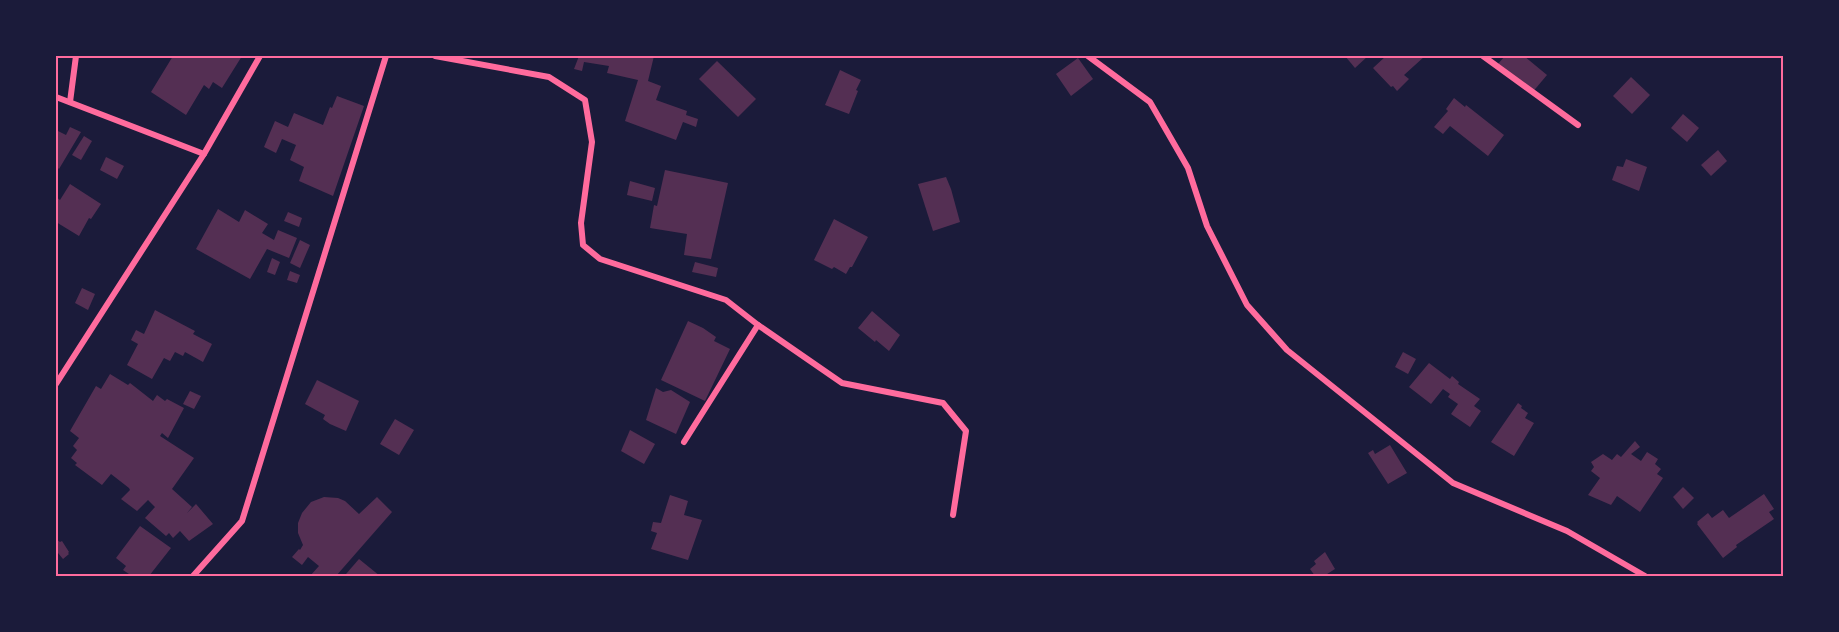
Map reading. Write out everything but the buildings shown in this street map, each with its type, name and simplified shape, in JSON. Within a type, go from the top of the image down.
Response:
[{"type":"street","points":[[70,102],[76,56]]},
{"type":"street","points":[[56,384],[204,154],[260,56]]},
{"type":"street","points":[[193,576],[242,521],[386,56]]},
{"type":"street","points":[[435,56],[549,77],[585,100],[592,142],[581,223],[583,245],[600,259],[726,300],[758,326],[842,383],[943,403],[966,431],[953,515]]},
{"type":"street","points":[[1088,56],[1150,102],[1188,168],[1207,226],[1247,305],[1287,350],[1453,483],[1567,531],[1645,576]]},
{"type":"street","points":[[1483,56],[1578,124]]},
{"type":"street","points":[[56,97],[204,154]]},
{"type":"street","points":[[684,441],[758,326]]}]
